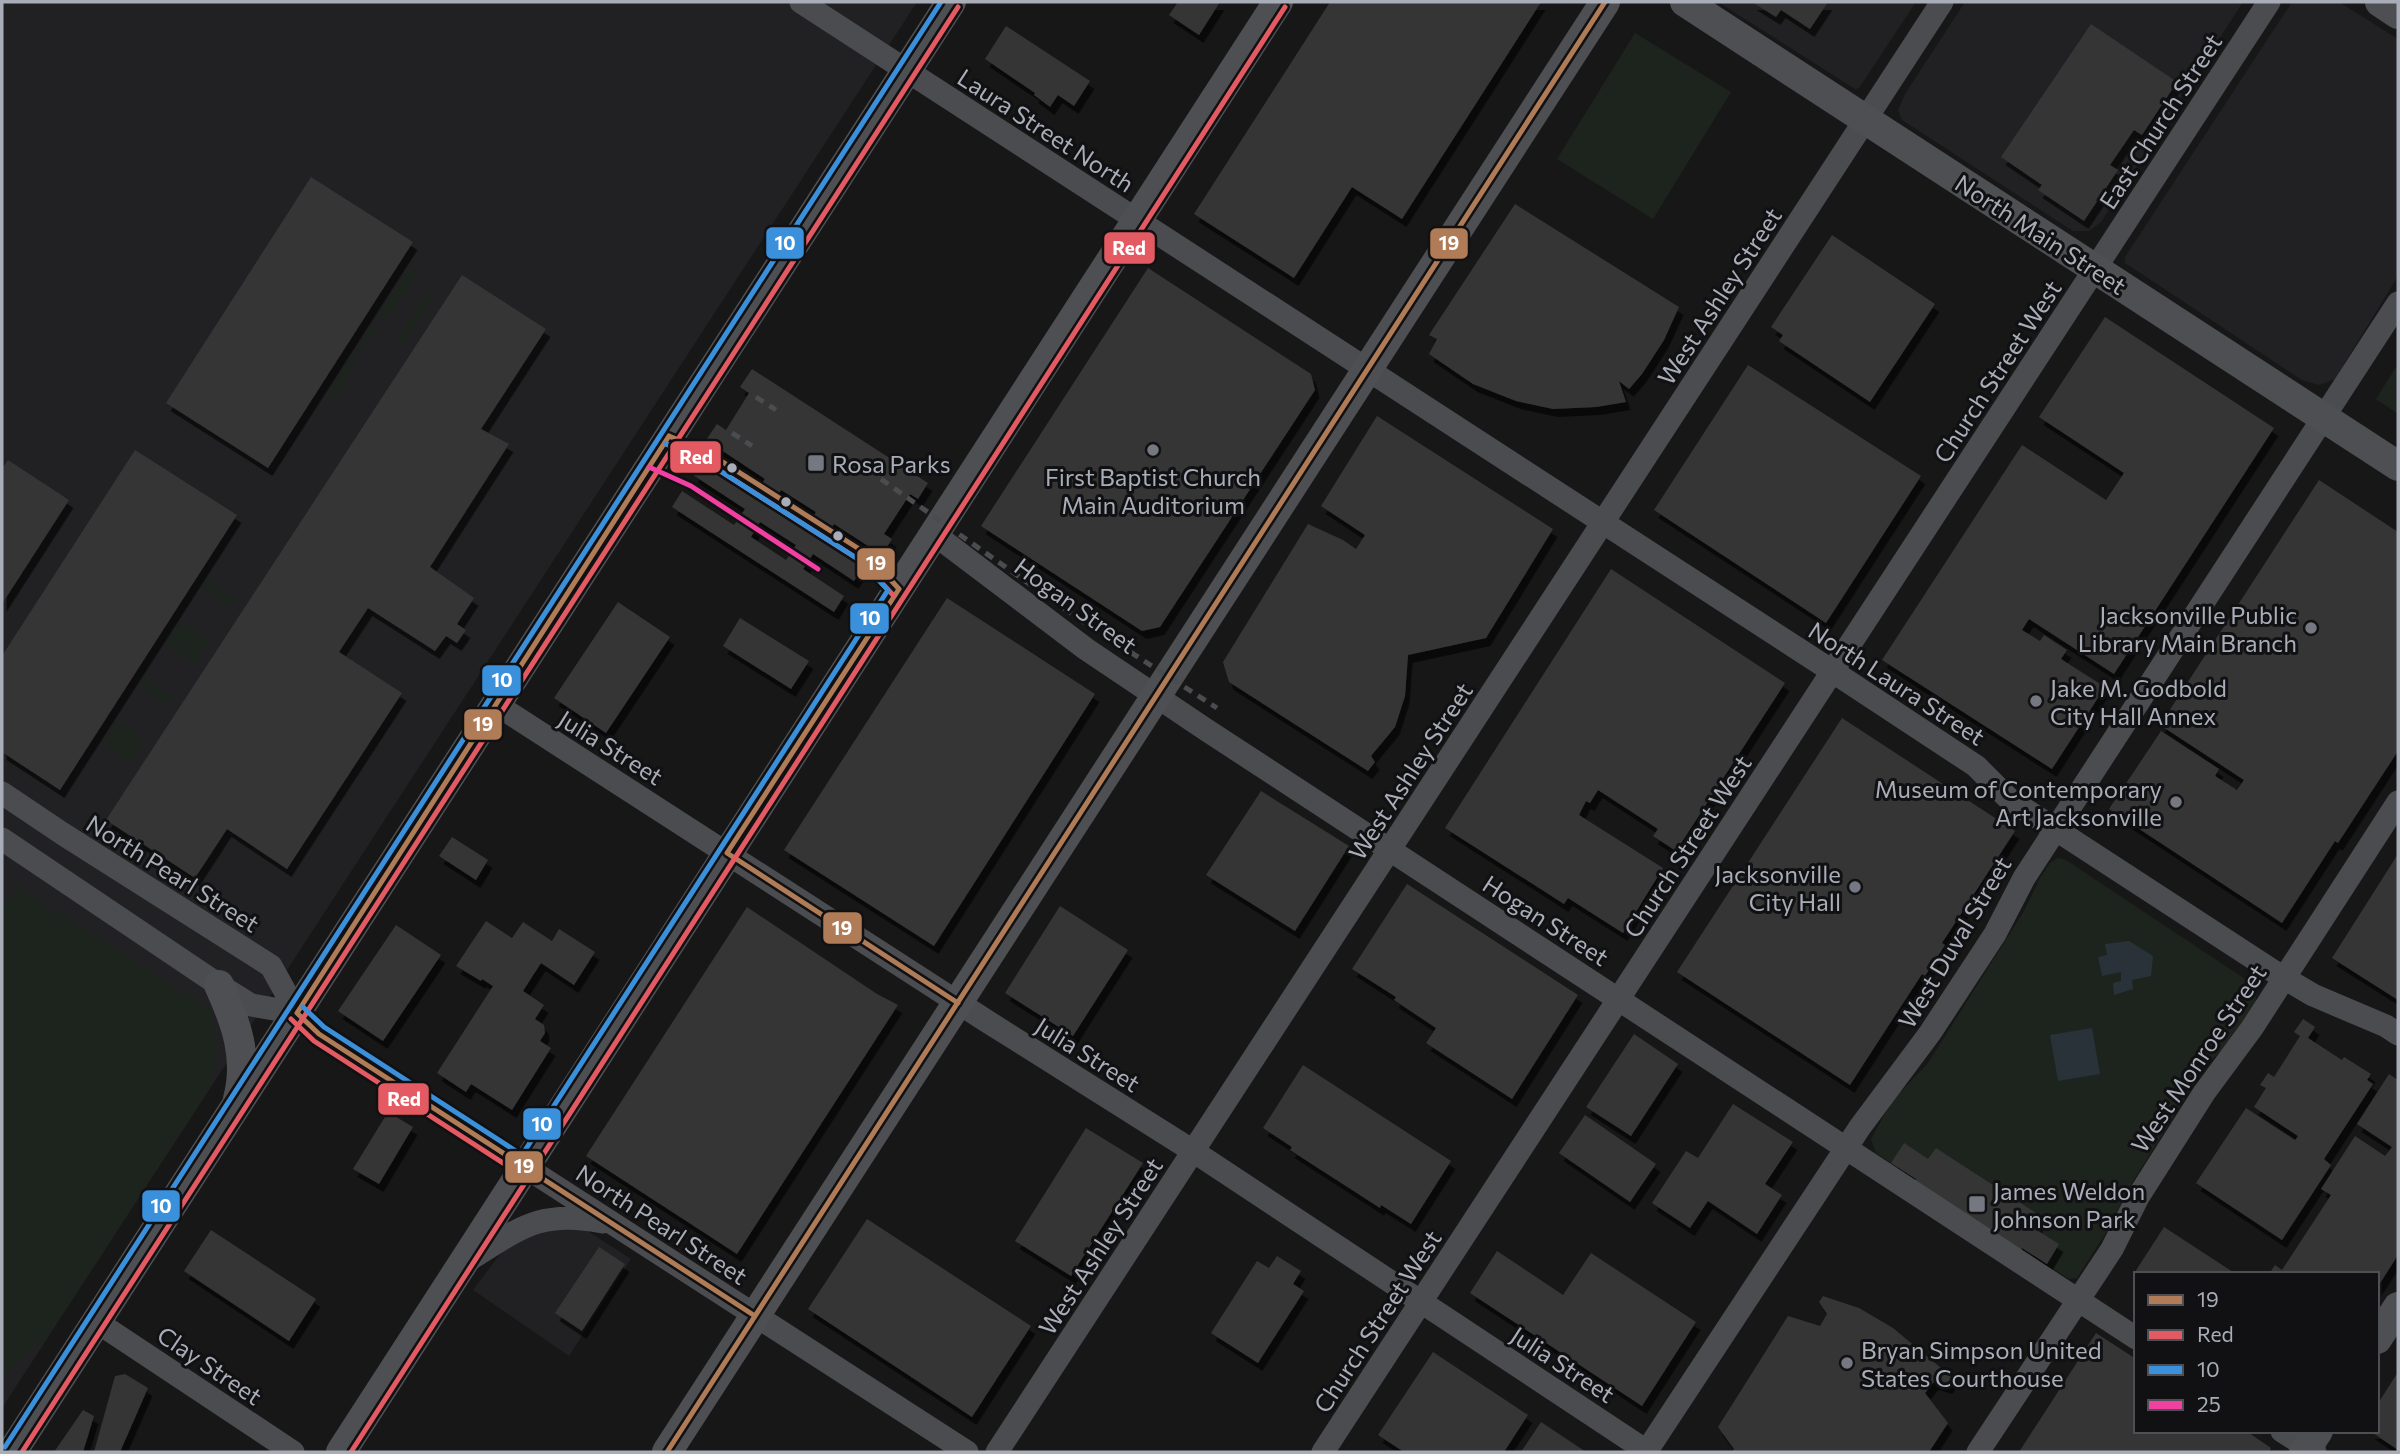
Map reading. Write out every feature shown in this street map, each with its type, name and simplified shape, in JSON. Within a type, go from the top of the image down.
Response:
[{"type":"main road","points":[[12,1452],[236,1110],[951,2]]},
{"type":"main road","points":[[341,1452],[1279,2]]},
{"type":"main road","points":[[667,1452],[1605,2]]},
{"type":"main road","name":"North Main Street","points":[[1685,2],[2398,466]]},
{"type":"main road","points":[[2380,2],[2398,14]]},
{"type":"main road","points":[[219,985],[233,1015],[242,1048],[243,1081],[236,1110]]},
{"type":"main road","points":[[2379,1336],[2398,1307]]},
{"type":"street","name":"Laura Street North","points":[[800,2],[1369,368]]},
{"type":"street","name":"West Ashley Street","points":[[996,1452],[1942,2]]},
{"type":"street","name":"East Church Street","points":[[2095,269],[2269,2]]},
{"type":"street","name":"Church Street West","points":[[1323,1452],[2095,269]]},
{"type":"street","name":"West Duval Street","points":[[1647,1452],[1875,1104],[1921,1047],[1995,934],[2018,889],[2055,830],[2398,303]]},
{"type":"street","name":"North Laura Street","points":[[1369,368],[1976,766],[2005,796],[2055,830],[2284,978],[2323,1000],[2386,1026],[2398,1034]]},
{"type":"street","name":"Hogan Street","points":[[934,534],[1086,649],[1156,697],[2134,1337]]},
{"type":"street","name":"Julia Street","points":[[497,705],[958,1003],[1193,1151],[1647,1452]]},
{"type":"street","name":"North Pearl Street","points":[[2,793],[271,966],[297,1013],[319,1034],[967,1452]]},
{"type":"street","name":"West Monroe Street","points":[[1978,1452],[2119,1237],[2138,1196],[2204,1093],[2244,1040],[2398,802]]},
{"type":"street","points":[[2,839],[251,1004],[297,1013]]},
{"type":"street","points":[[464,1263],[522,1227],[548,1218],[579,1217],[614,1225]]},
{"type":"street","name":"Clay Street","points":[[97,1322],[293,1452]]},
{"type":"street","points":[[2286,1433],[2311,1446]]},
{"type":"shaded area","points":[[2,2],[917,2],[2,1408]]},
{"type":"shaded area","points":[[1718,2],[1916,2],[1859,88],[1855,89]]},
{"type":"shaded area","points":[[1965,2],[2243,2],[2101,222],[2089,231],[2073,231],[1902,120],[1898,110],[1905,94]]},
{"type":"shaded area","points":[[2292,2],[2339,2],[2398,39],[2398,276],[2335,379],[2319,385],[2302,380],[2125,263],[2125,257]]},
{"type":"shaded area","points":[[1635,33],[1731,92],[1653,219],[1557,159]]},
{"type":"shaded area","points":[[410,268],[418,273],[385,322],[378,316]]},
{"type":"shaded area","points":[[428,291],[435,296],[404,343],[398,338]]},
{"type":"shaded area","points":[[372,326],[378,330],[373,338],[370,336],[349,369],[352,372],[336,398],[328,393]]},
{"type":"shaded area","points":[[2398,364],[2398,414],[2376,399]]},
{"type":"shaded area","points":[[207,580],[236,599],[231,607],[202,588]]},
{"type":"shaded area","points":[[180,621],[209,640],[194,663],[165,645]]},
{"type":"shaded area","points":[[143,678],[172,697],[167,704],[138,686]]},
{"type":"shaded area","points":[[117,721],[144,739],[129,762],[102,743]]},
{"type":"shaded area","name":"James Weldon Johnson Park","points":[[2058,858],[2066,860],[2254,985],[2257,993],[2255,1004],[2231,1041],[2206,1065],[2130,1186],[2112,1223],[2077,1278],[2069,1279],[1876,1153],[1871,1139],[1892,1101],[1928,1063],[2024,911],[2040,878],[2050,863]]},
{"type":"shaded area","points":[[16,886],[211,1010],[215,1050],[209,1090],[49,1335],[12,1368],[2,1384],[2,908]]},
{"type":"shaded area","points":[[2129,941],[2153,956],[2151,976],[2132,980],[2133,989],[2114,995],[2113,983],[2121,981],[2121,972],[2102,976],[2098,957],[2107,955],[2105,944]]},
{"type":"shaded area","points":[[2092,1028],[2100,1074],[2058,1081],[2050,1035]]},
{"type":"shaded area","points":[[539,1228],[586,1230],[631,1259],[569,1356],[473,1290],[501,1253]]},
{"type":"building","points":[[1178,2],[1220,2],[1199,35],[1169,15]]},
{"type":"building","points":[[1330,2],[1541,2],[1402,219],[1352,187],[1294,278],[1194,214]]},
{"type":"building","points":[[1752,2],[1828,2],[1810,29],[1781,10],[1776,17]]},
{"type":"building","points":[[2091,24],[2177,82],[2142,135],[2134,130],[2110,165],[2118,170],[2084,221],[2038,190],[2042,185],[2001,157]]},
{"type":"building","points":[[1006,26],[1090,81],[1074,106],[1058,95],[1050,107],[1034,95],[1035,93],[985,59]]},
{"type":"building","points":[[311,177],[413,242],[268,468],[166,403]]},
{"type":"building","points":[[1515,204],[1679,307],[1664,340],[1642,374],[1629,389],[1619,381],[1626,402],[1596,407],[1553,409],[1516,401],[1473,384],[1429,354],[1437,339],[1429,335]]},
{"type":"building","points":[[1832,235],[1935,304],[1870,402],[1779,341],[1783,335],[1771,327]]},
{"type":"building","name":"First Baptist Church Main Auditorium","points":[[1148,268],[1311,374],[1315,390],[1160,627],[1142,631],[981,526]]},
{"type":"building","points":[[462,275],[546,329],[481,429],[509,444],[430,567],[474,598],[457,624],[466,630],[457,643],[446,636],[435,651],[368,608],[339,652],[402,693],[287,869],[227,829],[195,878],[106,820]]},
{"type":"building","points":[[2105,317],[2274,428],[2114,674],[2029,619],[2022,630],[2040,641],[2044,635],[2067,650],[2061,659],[2105,687],[2052,769],[1882,660],[2022,445],[2106,500],[2124,473],[2039,417]]},
{"type":"building","points":[[1748,365],[1921,476],[1826,623],[1654,510]]},
{"type":"building","points":[[752,369],[928,483],[918,499],[910,494],[884,534],[892,539],[882,555],[834,524],[825,537],[866,563],[854,581],[813,554],[803,569],[844,596],[834,612],[672,507],[682,491],[734,525],[745,509],[693,475],[703,459],[755,493],[765,479],[706,440],[717,424],[726,430],[749,393],[740,387]],"holes":[[[781,490],[816,512],[807,526],[772,504]],[[760,522],[796,545],[786,560],[751,537]]]},
{"type":"building","points":[[1377,416],[1553,529],[1486,638],[1408,655],[1405,696],[1395,727],[1371,756],[1375,762],[1368,771],[1229,682],[1223,662],[1308,524],[1356,549],[1365,535],[1321,506]]},
{"type":"building","points":[[135,450],[237,515],[60,790],[2,752],[2,656]]},
{"type":"building","points":[[8,460],[69,500],[2,604],[2,469]]},
{"type":"building","name":"Jacksonville Public Library Main Branch","points":[[2319,480],[2398,532],[2398,751],[2282,923],[2109,809],[2161,731],[2219,769],[2215,776],[2237,790],[2244,780],[2160,725]]},
{"type":"building","points":[[1611,569],[1785,683],[1676,851],[1653,836],[1658,829],[1598,790],[1590,803],[1586,801],[1579,815],[1663,868],[1623,933],[1568,898],[1564,904],[1445,828]]},
{"type":"building","points":[[947,598],[1095,694],[934,946],[784,850]]},
{"type":"building","points":[[618,602],[670,637],[606,733],[554,698]]},
{"type":"building","points":[[740,618],[809,661],[791,689],[723,646]]},
{"type":"building","name":"Jacksonville City Hall","points":[[1842,718],[2015,831],[1942,943],[1945,945],[1925,976],[1922,974],[1850,1085],[1677,972]]},
{"type":"building","points":[[1261,791],[1349,846],[1295,931],[1206,875]]},
{"type":"building","points":[[452,837],[488,860],[476,880],[439,856]]},
{"type":"building","points":[[2398,854],[2398,1000],[2332,958]]},
{"type":"building","points":[[1407,884],[1578,995],[1512,1099],[1426,1043],[1436,1028],[1394,1000],[1396,997],[1352,969]]},
{"type":"building","points":[[1060,906],[1128,950],[1073,1036],[1005,993]]},
{"type":"building","points":[[747,907],[877,994],[898,1005],[737,1254],[586,1156]]},
{"type":"building","points":[[486,921],[512,938],[523,922],[552,941],[559,929],[595,952],[574,985],[541,963],[523,991],[544,1005],[535,1019],[544,1025],[545,1033],[540,1041],[551,1048],[512,1110],[471,1084],[466,1092],[437,1073],[493,986],[456,966]]},
{"type":"building","points":[[396,925],[441,955],[383,1041],[338,1011]]},
{"type":"building","points":[[2303,1019],[2315,1027],[2308,1038],[2342,1060],[2344,1057],[2371,1074],[2367,1080],[2373,1084],[2324,1159],[2331,1165],[2282,1240],[2196,1183],[2246,1108],[2295,1140],[2298,1136],[2254,1107],[2266,1088],[2260,1085],[2268,1073],[2274,1077],[2300,1036],[2294,1032]]},
{"type":"building","points":[[1634,1034],[1678,1064],[1631,1136],[1586,1107]]},
{"type":"building","points":[[1303,1065],[1451,1161],[1411,1224],[1381,1205],[1380,1208],[1290,1150],[1292,1147],[1263,1128]]},
{"type":"building","points":[[2389,1074],[2398,1080],[2398,1255],[2379,1285],[2379,1272],[2270,1272],[2275,1265],[2282,1270],[2331,1195],[2321,1189],[2355,1136],[2385,1156],[2392,1147],[2357,1124]]},
{"type":"building","points":[[1733,1104],[1793,1142],[1765,1184],[1782,1195],[1757,1234],[1708,1201],[1690,1228],[1652,1203],[1686,1151],[1698,1158]]},
{"type":"building","points":[[388,1112],[413,1127],[379,1184],[353,1169]]},
{"type":"building","points":[[1585,1115],[1656,1164],[1630,1202],[1559,1153]]},
{"type":"building","points":[[1086,1128],[1143,1163],[1071,1276],[1015,1241]]},
{"type":"building","name":"James Weldon Johnson Park","points":[[1904,1143],[1928,1159],[1936,1148],[2042,1217],[2035,1229],[2059,1244],[2047,1264],[2022,1248],[2015,1259],[1909,1190],[1916,1179],[1891,1163]]},
{"type":"building","points":[[867,1219],[1031,1326],[972,1417],[808,1309]]},
{"type":"building","points":[[2164,1227],[2233,1272],[2135,1272]]},
{"type":"building","points":[[211,1230],[316,1299],[289,1341],[184,1271]]},
{"type":"building","points":[[599,1247],[625,1264],[582,1331],[555,1313]]},
{"type":"building","points":[[1497,1251],[1563,1295],[1591,1253],[1696,1322],[1642,1406],[1470,1293]]},
{"type":"building","points":[[1277,1256],[1301,1271],[1293,1284],[1304,1291],[1258,1363],[1211,1333],[1257,1261],[1269,1268]]},
{"type":"building","name":"Bryan Simpson United States Courthouse","points":[[1823,1296],[1859,1308],[1893,1328],[1953,1378],[1948,1386],[1934,1382],[1925,1393],[1948,1423],[1929,1452],[1732,1452],[1734,1449],[1718,1427],[1788,1316],[1820,1326],[1827,1314],[1819,1302]]},
{"type":"building","points":[[2096,1333],[2134,1358],[2134,1433],[2249,1433],[2271,1448],[2269,1452],[2019,1452]]},
{"type":"building","points":[[1433,1352],[1528,1415],[1504,1452],[1404,1452],[1378,1435]]},
{"type":"building","points":[[2398,1372],[2398,1450],[2373,1433],[2379,1433],[2379,1402]]},
{"type":"building","points":[[125,1374],[148,1388],[120,1452],[94,1452],[115,1376]]},
{"type":"building","points":[[83,1410],[94,1416],[83,1452],[54,1452]]},
{"type":"building","points":[[1541,1422],[1586,1452],[1521,1452]]},
{"type":"railway","points":[[756,397],[776,410]]},
{"type":"railway","points":[[732,433],[752,446]]},
{"type":"railway","points":[[881,479],[1079,619],[1217,708]]},
{"type":"transit line","name":"10","points":[[5,1447],[941,2]]},
{"type":"transit line","name":"19","points":[[667,1452],[1605,2]]},
{"type":"transit line","name":"Red","points":[[22,1452],[958,7]]},
{"type":"transit line","name":"Red","points":[[351,1452],[1285,7]]},
{"type":"transit line","name":"19","points":[[669,436],[707,452],[867,554],[899,589]]},
{"type":"transit line","name":"19","points":[[297,1013],[669,436]]},
{"type":"transit line","name":"Red","points":[[666,444],[703,460],[861,561],[893,595]]},
{"type":"transit line","name":"10","points":[[303,1007],[324,1027],[522,1155],[888,590],[861,561],[703,460],[666,444]]},
{"type":"transit line","name":"25","points":[[649,467],[691,486],[818,569]]},
{"type":"transit line","name":"19","points":[[727,853],[899,589]]},
{"type":"transit line","name":"19","points":[[727,853],[958,1003]]},
{"type":"transit line","name":"19","points":[[297,1013],[319,1034],[755,1316]]},
{"type":"transit line","name":"Red","points":[[291,1019],[314,1041],[520,1174]]},
{"type":"place","name":"First Baptist Church Main Auditorium","points":[[1153,450]]},
{"type":"place","name":"Rosa Parks","points":[[816,463]]},
{"type":"place","name":"Jacksonville Public Library Main Branch","points":[[2311,628]]},
{"type":"place","name":"Jake M. Godbold City Hall Annex","points":[[2036,701]]},
{"type":"place","name":"Museum of Contemporary Art Jacksonville","points":[[2176,802]]},
{"type":"place","name":"Jacksonville City Hall","points":[[1855,887]]},
{"type":"place","name":"James Weldon Johnson Park","points":[[1977,1204]]},
{"type":"place","name":"Bryan Simpson United States Courthouse","points":[[1847,1363]]}]
